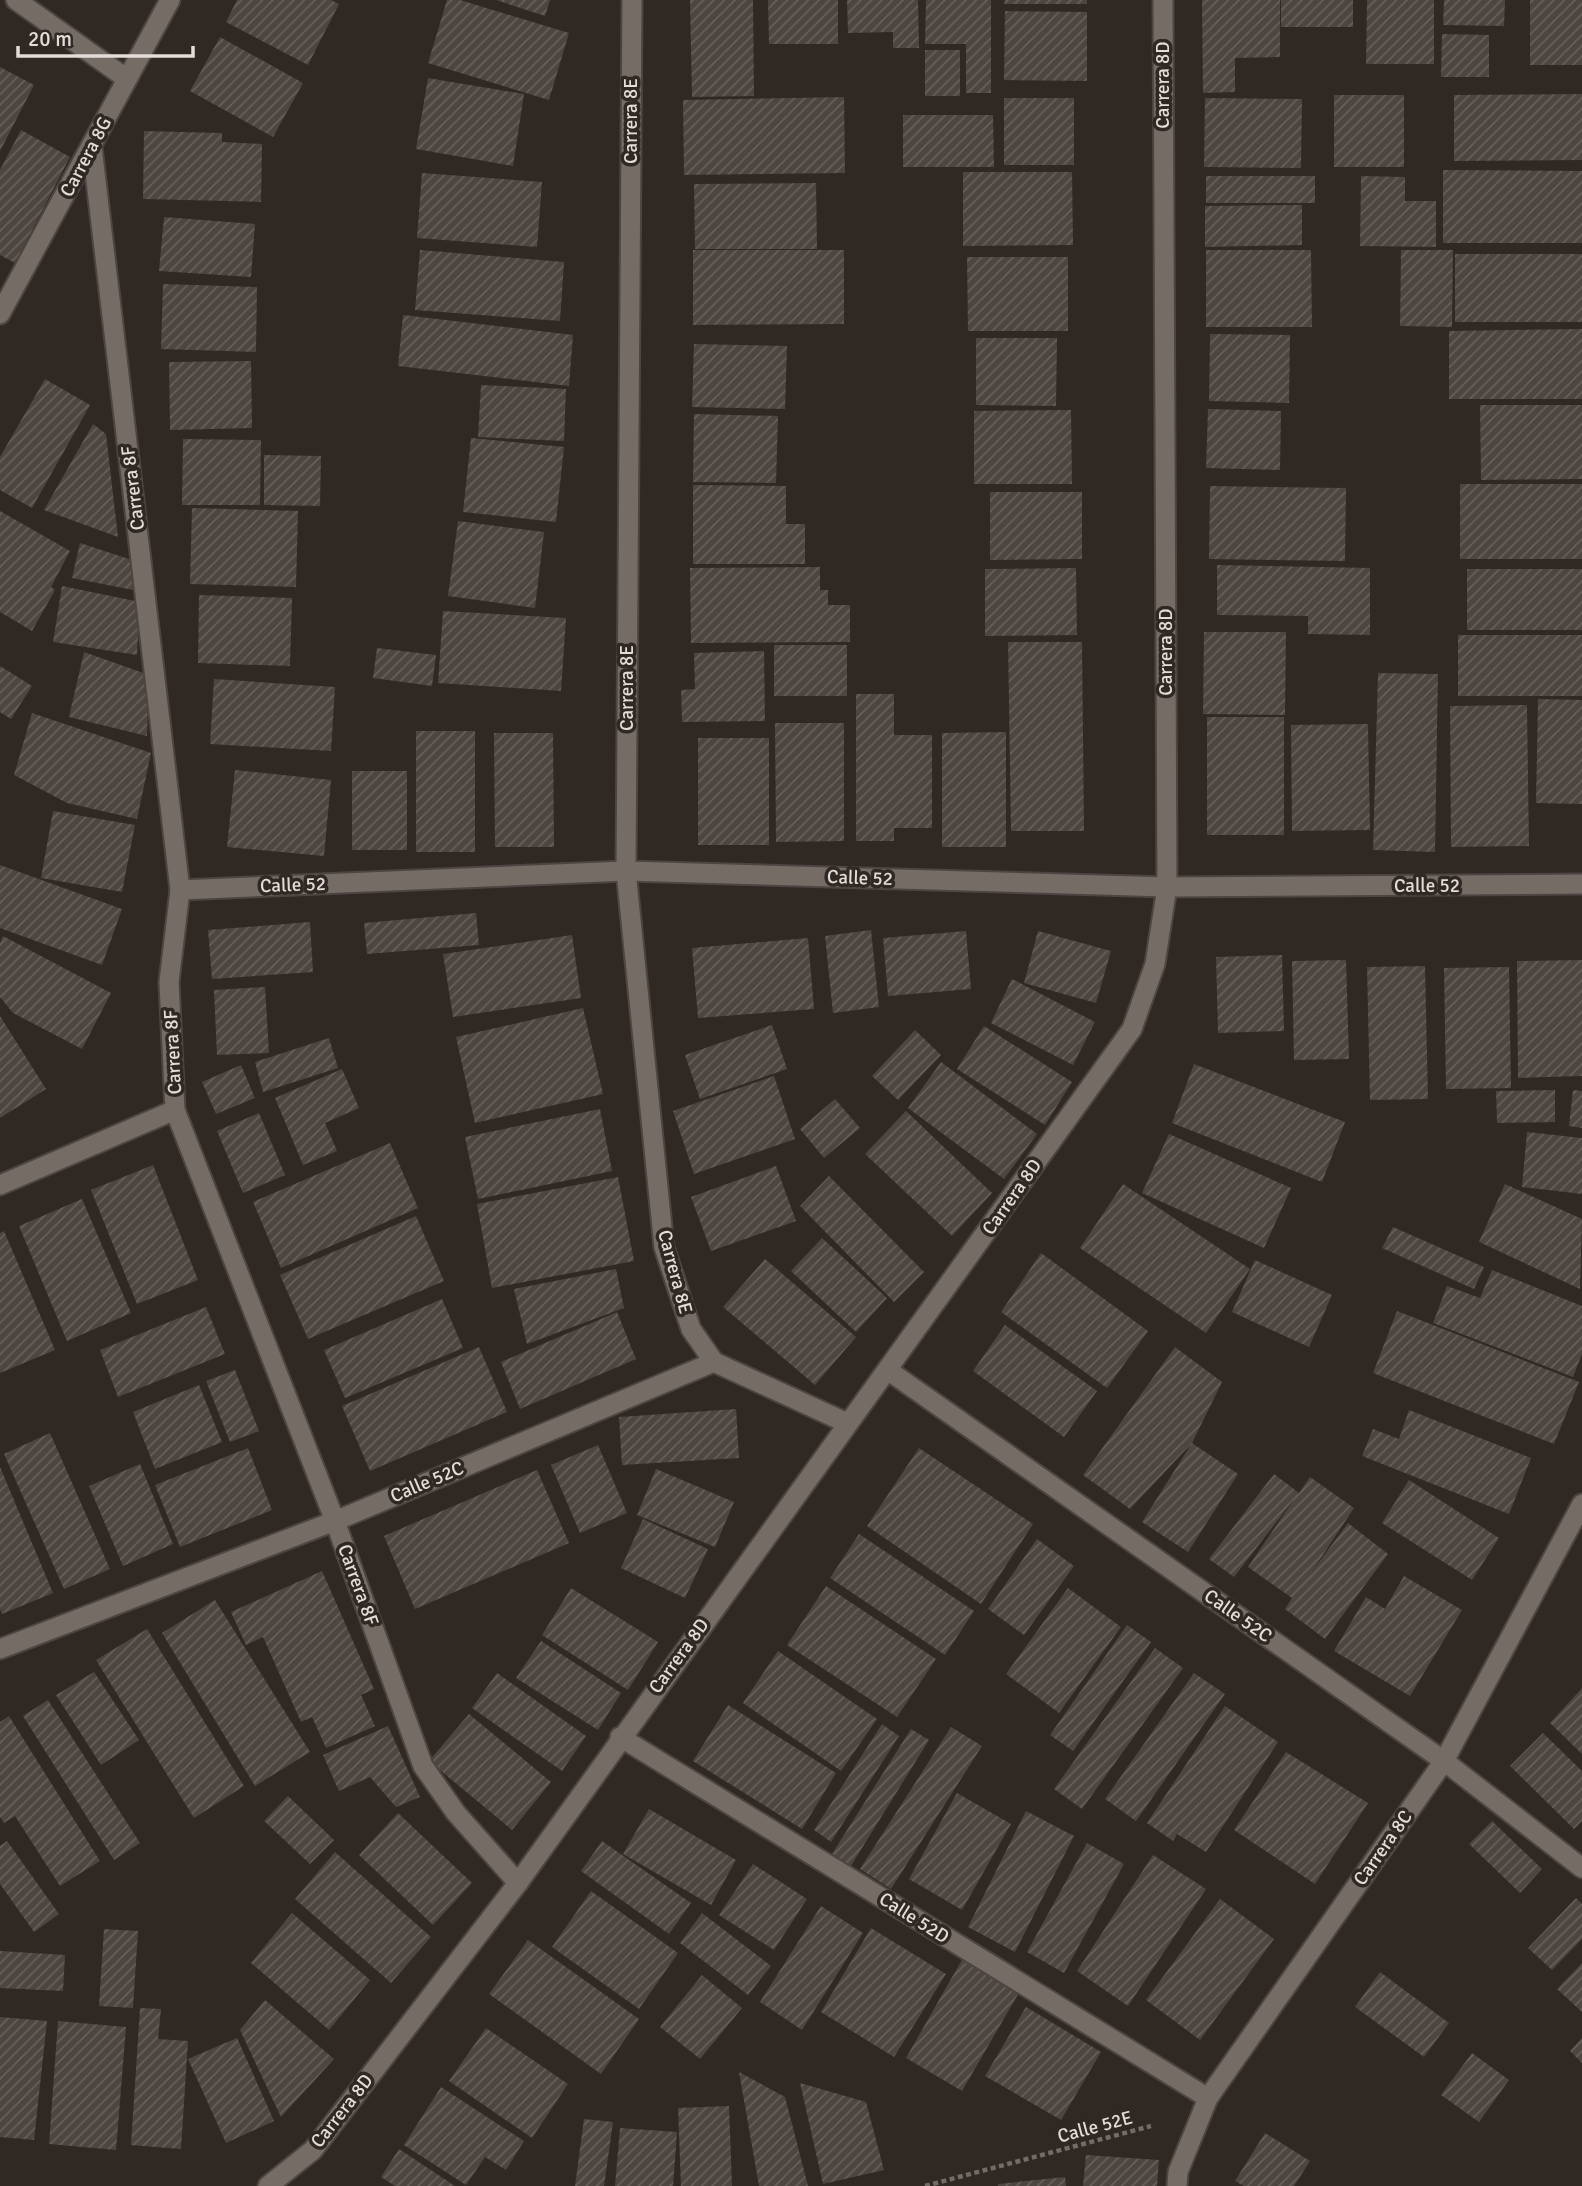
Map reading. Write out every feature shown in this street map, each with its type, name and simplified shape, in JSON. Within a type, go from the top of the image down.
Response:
[{"type":"street","points":[[16,0],[127,79]]},
{"type":"street","name":"Carrera 8G","points":[[0,314],[170,0]]},
{"type":"street","name":"Carrera 8E","points":[[632,0],[626,871],[664,1247],[691,1329],[714,1362]]},
{"type":"street","name":"Carrera 8D","points":[[268,2186],[313,2150],[518,1883],[620,1737],[847,1423],[888,1371],[1132,1029],[1155,964],[1167,887],[1163,0]]},
{"type":"street","name":"Carrera 8F","points":[[92,147],[180,890],[169,982],[175,1110],[335,1521],[423,1766],[456,1813],[518,1883]]},
{"type":"street","name":"Calle 52","points":[[180,890],[626,871],[1167,887],[1582,884]]},
{"type":"street","points":[[0,1185],[175,1110]]},
{"type":"street","points":[[714,1362],[847,1423]]},
{"type":"street","name":"Calle 52C","points":[[0,1649],[335,1521],[714,1362]]},
{"type":"street","name":"Calle 52C","points":[[888,1371],[1444,1761],[1582,1868]]},
{"type":"street","name":"Carrera 8C","points":[[1177,2186],[1178,2172],[1208,2098],[1444,1761],[1582,1504]]},
{"type":"street","name":"Calle 52D","points":[[620,1737],[1208,2098]]},
{"type":"path","name":"Calle 52E","points":[[925,2186],[1155,2125],[1208,2098]]},
{"type":"building","points":[[237,0],[331,0],[339,4],[308,65],[226,22]]},
{"type":"building","points":[[447,0],[460,0],[569,33],[549,100],[428,63]]},
{"type":"building","points":[[496,0],[550,0],[545,16]]},
{"type":"building","points":[[690,0],[753,0],[754,96],[692,97]]},
{"type":"building","points":[[768,0],[838,0],[838,44],[769,44]]},
{"type":"building","points":[[847,0],[918,0],[919,48],[893,48],[893,32],[848,33]]},
{"type":"building","points":[[926,0],[991,0],[991,93],[966,93],[966,44],[925,44]]},
{"type":"building","points":[[1005,0],[1087,0],[1087,4],[1004,4]]},
{"type":"building","points":[[1202,0],[1280,0],[1280,57],[1235,58],[1235,92],[1203,93]]},
{"type":"building","points":[[1281,0],[1353,0],[1353,27],[1281,27]]},
{"type":"building","points":[[1367,0],[1434,0],[1434,64],[1366,64]]},
{"type":"building","points":[[1444,0],[1505,0],[1504,26],[1443,25]]},
{"type":"building","points":[[1530,0],[1582,0],[1582,65],[1530,65]]},
{"type":"building","points":[[1005,11],[1087,12],[1087,81],[1004,80]]},
{"type":"building","points":[[1442,34],[1489,35],[1489,77],[1441,77]]},
{"type":"building","points":[[220,37],[303,83],[273,137],[190,91]]},
{"type":"building","points":[[925,50],[960,50],[960,96],[925,96]]},
{"type":"building","points":[[0,67],[34,85],[0,151]]},
{"type":"building","points":[[428,78],[524,94],[513,166],[416,149]]},
{"type":"building","points":[[1582,94],[1582,160],[1454,161],[1454,95]]},
{"type":"building","points":[[1334,95],[1404,95],[1404,167],[1334,167]]},
{"type":"building","points":[[844,97],[845,173],[684,175],[683,100]]},
{"type":"building","points":[[1004,98],[1074,98],[1074,165],[1004,165]]},
{"type":"building","points":[[1205,98],[1302,99],[1301,168],[1204,167]]},
{"type":"building","points":[[903,115],[993,115],[994,167],[903,167]]},
{"type":"building","points":[[21,130],[70,157],[15,263],[0,255],[0,170]]},
{"type":"building","points":[[144,131],[222,133],[222,142],[262,144],[261,202],[143,199]]},
{"type":"building","points":[[1443,170],[1582,171],[1582,243],[1443,243]]},
{"type":"building","points":[[963,172],[1072,172],[1073,245],[963,246]]},
{"type":"building","points":[[422,173],[542,182],[537,247],[417,238]]},
{"type":"building","points":[[1206,176],[1315,176],[1315,203],[1206,203]]},
{"type":"building","points":[[1361,176],[1405,177],[1405,201],[1436,201],[1436,247],[1360,246]]},
{"type":"building","points":[[816,183],[817,249],[695,249],[694,184]]},
{"type":"building","points":[[1302,205],[1302,245],[1205,247],[1205,206]]},
{"type":"building","points":[[164,217],[255,224],[251,277],[159,271]]},
{"type":"building","points":[[420,250],[564,262],[560,321],[415,310]]},
{"type":"building","points":[[693,250],[844,250],[844,324],[693,325]]},
{"type":"building","points":[[1206,250],[1311,250],[1312,327],[1206,327]]},
{"type":"building","points":[[1401,250],[1453,250],[1452,327],[1400,326]]},
{"type":"building","points":[[1455,254],[1582,254],[1582,322],[1455,322]]},
{"type":"building","points":[[967,257],[1068,257],[1068,331],[968,331]]},
{"type":"building","points":[[163,284],[257,287],[256,352],[161,349]]},
{"type":"building","points":[[403,315],[573,335],[569,386],[398,366]]},
{"type":"building","points":[[1582,329],[1582,399],[1449,399],[1449,331]]},
{"type":"building","points":[[1210,334],[1290,335],[1289,403],[1209,401]]},
{"type":"building","points":[[976,338],[1057,338],[1056,406],[976,405]]},
{"type":"building","points":[[694,344],[787,346],[785,409],[692,407]]},
{"type":"building","points":[[251,361],[252,428],[170,430],[169,362]]},
{"type":"building","points":[[45,379],[90,405],[32,508],[0,490],[0,457]]},
{"type":"building","points":[[481,385],[566,389],[564,441],[478,437]]},
{"type":"building","points":[[1480,405],[1582,405],[1582,479],[1481,480]]},
{"type":"building","points":[[1208,409],[1281,411],[1280,470],[1206,468]]},
{"type":"building","points":[[1071,410],[1072,484],[974,484],[974,411]]},
{"type":"building","points":[[694,414],[778,416],[776,483],[693,482]]},
{"type":"building","points":[[93,424],[106,434],[118,537],[44,510]]},
{"type":"building","points":[[471,438],[564,447],[556,522],[463,512]]},
{"type":"building","points":[[183,439],[261,440],[260,505],[182,505]]},
{"type":"building","points":[[264,455],[321,456],[320,506],[264,505]]},
{"type":"building","points":[[1460,484],[1582,484],[1582,559],[1460,559]]},
{"type":"building","points":[[693,485],[786,486],[786,524],[805,524],[805,564],[693,564]]},
{"type":"building","points":[[1210,486],[1346,488],[1345,561],[1209,559]]},
{"type":"building","points":[[990,492],[1082,492],[1082,559],[990,560]]},
{"type":"building","points":[[192,508],[298,511],[296,587],[190,584]]},
{"type":"building","points":[[0,511],[70,551],[51,587],[55,590],[32,631],[0,612]]},
{"type":"building","points":[[458,521],[544,532],[535,608],[448,596]]},
{"type":"building","points":[[80,543],[135,561],[138,591],[72,578]]},
{"type":"building","points":[[1217,565],[1370,568],[1370,635],[1308,634],[1308,616],[1217,615]]},
{"type":"building","points":[[820,567],[820,590],[828,590],[828,605],[850,605],[850,642],[691,643],[690,568]]},
{"type":"building","points":[[1076,568],[1077,635],[985,636],[985,569]]},
{"type":"building","points":[[1467,569],[1582,569],[1582,630],[1467,630]]},
{"type":"building","points":[[62,586],[140,602],[137,655],[53,642]]},
{"type":"building","points":[[199,595],[292,598],[290,666],[198,663]]},
{"type":"building","points":[[443,611],[566,618],[561,691],[438,683]]},
{"type":"building","points":[[1204,632],[1286,632],[1285,715],[1203,714]]},
{"type":"building","points":[[1458,635],[1582,635],[1582,696],[1458,696]]},
{"type":"building","points":[[1008,642],[1082,642],[1084,831],[1011,831]]},
{"type":"building","points":[[774,645],[847,645],[847,696],[774,696]]},
{"type":"building","points":[[377,648],[436,655],[432,686],[373,678]]},
{"type":"building","points":[[764,651],[765,721],[682,722],[681,690],[695,689],[694,653]]},
{"type":"building","points":[[84,652],[149,675],[147,736],[69,717]]},
{"type":"building","points":[[0,666],[32,686],[11,719],[0,712]]},
{"type":"building","points":[[1378,673],[1438,674],[1435,852],[1373,850]]},
{"type":"building","points":[[214,679],[335,687],[331,751],[210,744]]},
{"type":"building","points":[[856,694],[894,694],[894,735],[932,735],[932,828],[894,828],[894,841],[856,841]]},
{"type":"building","points":[[1538,699],[1582,700],[1582,804],[1536,803]]},
{"type":"building","points":[[1527,705],[1529,846],[1451,847],[1450,706]]},
{"type":"building","points":[[32,713],[151,753],[137,819],[67,803],[14,775]]},
{"type":"building","points":[[1207,717],[1284,717],[1284,835],[1207,835]]},
{"type":"building","points":[[775,723],[844,723],[844,841],[776,842]]},
{"type":"building","points":[[1368,724],[1370,830],[1292,831],[1291,725]]},
{"type":"building","points":[[416,731],[475,731],[475,852],[416,852]]},
{"type":"building","points":[[1006,732],[1006,847],[942,847],[942,733]]},
{"type":"building","points":[[494,733],[553,733],[554,847],[495,847]]},
{"type":"building","points":[[698,738],[769,738],[769,845],[698,845]]},
{"type":"building","points":[[235,770],[331,780],[324,856],[227,847]]},
{"type":"building","points":[[352,771],[407,771],[407,850],[352,850]]},
{"type":"building","points":[[53,811],[135,825],[122,892],[41,878]]},
{"type":"building","points":[[0,865],[122,909],[102,965],[0,928]]},
{"type":"building","points":[[476,913],[479,945],[367,954],[364,923]]},
{"type":"building","points":[[310,922],[313,972],[212,979],[208,930]]},
{"type":"building","points":[[871,930],[879,1007],[833,1013],[825,936]]},
{"type":"building","points":[[966,931],[971,989],[888,996],[883,938]]},
{"type":"building","points":[[1038,931],[1111,951],[1096,1003],[1024,983]]},
{"type":"building","points":[[572,935],[581,998],[453,1017],[443,954]]},
{"type":"building","points":[[3,936],[111,993],[82,1049],[13,1013],[0,997],[0,943]]},
{"type":"building","points":[[808,938],[814,1009],[698,1018],[692,948]]},
{"type":"building","points":[[1282,955],[1284,1031],[1218,1033],[1216,957]]},
{"type":"building","points":[[1346,960],[1349,1059],[1294,1060],[1292,961]]},
{"type":"building","points":[[1582,960],[1582,1076],[1518,1078],[1517,961]]},
{"type":"building","points":[[1425,966],[1428,1099],[1370,1100],[1367,967]]},
{"type":"building","points":[[1509,967],[1511,1088],[1446,1089],[1444,968]]},
{"type":"building","points":[[1012,979],[1095,1022],[1073,1065],[991,1023]]},
{"type":"building","points":[[265,987],[269,1053],[217,1055],[214,990]]},
{"type":"building","points":[[583,1008],[603,1094],[475,1123],[456,1037]]},
{"type":"building","points":[[0,1016],[46,1089],[0,1118]]},
{"type":"building","points":[[772,1025],[787,1069],[700,1099],[685,1055]]},
{"type":"building","points":[[984,1026],[1072,1082],[1045,1125],[957,1069]]},
{"type":"building","points":[[915,1030],[941,1055],[898,1100],[872,1076]]},
{"type":"building","points":[[329,1038],[338,1068],[263,1092],[255,1062]]},
{"type":"building","points":[[941,1062],[1037,1134],[1004,1179],[908,1108]]},
{"type":"building","points":[[1194,1064],[1345,1122],[1322,1182],[1172,1123]]},
{"type":"building","points":[[241,1065],[255,1098],[216,1114],[202,1082]]},
{"type":"building","points":[[342,1069],[359,1108],[325,1123],[337,1151],[303,1165],[275,1098]]},
{"type":"building","points":[[774,1076],[795,1139],[694,1174],[673,1111]]},
{"type":"building","points":[[1555,1090],[1555,1122],[1497,1123],[1496,1091]]},
{"type":"building","points":[[1573,1090],[1582,1091],[1582,1128],[1569,1126]]},
{"type":"building","points":[[835,1099],[860,1128],[824,1158],[800,1129]]},
{"type":"building","points":[[600,1109],[612,1171],[478,1199],[465,1137]]},
{"type":"building","points":[[906,1111],[992,1193],[952,1236],[865,1154]]},
{"type":"building","points":[[259,1113],[285,1175],[243,1193],[217,1131]]},
{"type":"building","points":[[1527,1132],[1582,1138],[1582,1194],[1522,1187]]},
{"type":"building","points":[[1169,1134],[1291,1188],[1264,1248],[1142,1193]]},
{"type":"building","points":[[390,1143],[418,1208],[281,1268],[253,1202]]},
{"type":"building","points":[[153,1165],[198,1280],[137,1304],[91,1190]]},
{"type":"building","points":[[776,1166],[796,1221],[711,1251],[691,1197]]},
{"type":"building","points":[[829,1176],[924,1272],[894,1302],[800,1206]]},
{"type":"building","points":[[618,1177],[634,1261],[492,1288],[477,1204]]},
{"type":"building","points":[[1123,1184],[1250,1269],[1206,1333],[1080,1248]]},
{"type":"building","points":[[1505,1184],[1582,1219],[1580,1289],[1479,1242]]},
{"type":"building","points":[[82,1199],[131,1313],[67,1341],[19,1226]]},
{"type":"building","points":[[416,1216],[444,1281],[308,1339],[280,1275]]},
{"type":"building","points":[[1393,1227],[1484,1267],[1474,1289],[1382,1248]]},
{"type":"building","points":[[4,1231],[55,1350],[0,1373],[0,1233]]},
{"type":"building","points":[[822,1238],[887,1298],[856,1332],[791,1271]]},
{"type":"building","points":[[1041,1253],[1148,1331],[1107,1388],[1001,1312]]},
{"type":"building","points":[[765,1259],[856,1337],[815,1385],[723,1307]]},
{"type":"building","points":[[1255,1260],[1332,1295],[1309,1347],[1232,1312]]},
{"type":"building","points":[[616,1269],[624,1308],[527,1344],[514,1289]]},
{"type":"building","points":[[1492,1270],[1582,1306],[1582,1354],[1573,1377],[1433,1323],[1447,1286],[1480,1298]]},
{"type":"building","points":[[442,1299],[463,1348],[345,1398],[324,1350]]},
{"type":"building","points":[[206,1307],[225,1354],[118,1397],[100,1350]]},
{"type":"building","points":[[1397,1311],[1579,1382],[1554,1444],[1373,1373]]},
{"type":"building","points":[[617,1312],[636,1359],[520,1409],[501,1362]]},
{"type":"building","points":[[1005,1325],[1097,1391],[1064,1437],[973,1371]]},
{"type":"building","points":[[479,1347],[507,1412],[370,1471],[342,1406]]},
{"type":"building","points":[[1175,1347],[1222,1382],[1192,1443],[1130,1509],[1083,1475]]},
{"type":"building","points":[[235,1370],[259,1431],[230,1442],[206,1381]]},
{"type":"building","points":[[199,1385],[222,1442],[155,1469],[133,1412]]},
{"type":"building","points":[[736,1409],[739,1458],[622,1465],[619,1417]]},
{"type":"building","points":[[1409,1410],[1531,1458],[1509,1514],[1362,1456],[1373,1429],[1399,1439]]},
{"type":"building","points":[[50,1433],[110,1569],[64,1589],[4,1454]]},
{"type":"building","points":[[1192,1443],[1238,1474],[1188,1552],[1142,1522]]},
{"type":"building","points":[[598,1445],[627,1513],[580,1533],[551,1465]]},
{"type":"building","points":[[248,1448],[272,1510],[180,1547],[155,1485]]},
{"type":"building","points":[[919,1448],[1033,1524],[981,1604],[867,1526]]},
{"type":"building","points":[[140,1464],[173,1544],[123,1566],[89,1486]]},
{"type":"building","points":[[0,1467],[53,1593],[2,1614],[0,1609]]},
{"type":"building","points":[[656,1469],[734,1502],[715,1547],[637,1515]]},
{"type":"building","points":[[537,1470],[569,1543],[415,1609],[384,1536]]},
{"type":"building","points":[[1274,1474],[1299,1493],[1310,1477],[1354,1508],[1311,1573],[1348,1523],[1388,1554],[1325,1639],[1285,1609],[1292,1598],[1248,1567],[1295,1498],[1234,1577],[1209,1559]]},
{"type":"building","points":[[1409,1480],[1499,1538],[1472,1580],[1382,1523]]},
{"type":"building","points":[[643,1519],[708,1549],[685,1598],[621,1568]]},
{"type":"building","points":[[859,1534],[974,1611],[945,1655],[830,1578]]},
{"type":"building","points":[[1037,1539],[1074,1566],[1024,1635],[988,1609]]},
{"type":"building","points":[[322,1571],[374,1689],[361,1695],[375,1726],[326,1748],[312,1717],[301,1722],[263,1637],[246,1645],[231,1612]]},
{"type":"building","points":[[1404,1576],[1462,1610],[1410,1696],[1334,1651],[1366,1597],[1385,1609]]},
{"type":"building","points":[[826,1586],[936,1659],[897,1717],[787,1645]]},
{"type":"building","points":[[571,1588],[658,1642],[628,1690],[542,1635]]},
{"type":"building","points":[[1068,1588],[1121,1627],[1059,1713],[1006,1674]]},
{"type":"building","points":[[215,1600],[310,1752],[255,1786],[162,1633]]},
{"type":"building","points":[[1127,1625],[1151,1642],[1073,1751],[1050,1735]]},
{"type":"building","points":[[147,1629],[244,1786],[194,1818],[96,1660]]},
{"type":"building","points":[[541,1641],[621,1693],[598,1730],[516,1678]]},
{"type":"building","points":[[1155,1648],[1183,1668],[1082,1809],[1054,1789]]},
{"type":"building","points":[[778,1651],[877,1719],[841,1771],[743,1703]]},
{"type":"building","points":[[94,1672],[139,1740],[101,1765],[56,1695]]},
{"type":"building","points":[[497,1673],[586,1736],[562,1771],[472,1708]]},
{"type":"building","points":[[1194,1673],[1225,1694],[1136,1821],[1105,1799]]},
{"type":"building","points":[[1582,1688],[1582,1754],[1550,1723]]},
{"type":"building","points":[[48,1700],[140,1843],[114,1860],[23,1716]]},
{"type":"building","points":[[728,1705],[836,1773],[802,1829],[693,1761]]},
{"type":"building","points":[[1225,1706],[1278,1742],[1206,1852],[1177,1834],[1173,1841],[1147,1823]]},
{"type":"building","points":[[469,1714],[551,1782],[512,1830],[429,1761]]},
{"type":"building","points":[[9,1716],[100,1861],[60,1886],[15,1816],[4,1823],[0,1817],[0,1722]]},
{"type":"building","points":[[882,1724],[899,1736],[831,1842],[814,1830]]},
{"type":"building","points":[[388,1726],[420,1797],[396,1807],[370,1777],[339,1791],[323,1755]]},
{"type":"building","points":[[951,1727],[982,1746],[891,1889],[860,1869]]},
{"type":"building","points":[[911,1729],[929,1740],[849,1869],[830,1857]]},
{"type":"building","points":[[1543,1733],[1582,1771],[1582,1821],[1574,1829],[1510,1766]]},
{"type":"building","points":[[1286,1752],[1368,1803],[1315,1884],[1234,1830]]},
{"type":"building","points":[[957,1793],[1011,1824],[962,1910],[909,1879]]},
{"type":"building","points":[[288,1796],[334,1840],[310,1864],[264,1821]]},
{"type":"building","points":[[649,1809],[736,1860],[711,1905],[623,1854]]},
{"type":"building","points":[[1026,1811],[1074,1836],[1015,1952],[968,1927]]},
{"type":"building","points":[[398,1813],[472,1883],[433,1925],[359,1855]]},
{"type":"building","points":[[1492,1821],[1542,1869],[1520,1893],[1469,1844]]},
{"type":"building","points":[[7,1841],[59,1914],[34,1932],[0,1884],[0,1846]]},
{"type":"building","points":[[602,1841],[691,1903],[669,1934],[581,1871]]},
{"type":"building","points":[[1087,1843],[1124,1864],[1064,1973],[1027,1952]]},
{"type":"building","points":[[335,1852],[431,1937],[391,1983],[295,1899]]},
{"type":"building","points":[[1153,1855],[1206,1889],[1128,2006],[1077,1971]]},
{"type":"building","points":[[753,1864],[807,1899],[774,1950],[719,1915]]},
{"type":"building","points":[[591,1891],[678,1953],[639,2009],[552,1947]]},
{"type":"building","points":[[1576,1898],[1582,1904],[1582,1939],[1552,1970],[1528,1948]]},
{"type":"building","points":[[1220,1899],[1274,1939],[1200,2040],[1146,2000]]},
{"type":"building","points":[[821,1906],[863,1933],[802,2030],[760,2002]]},
{"type":"building","points":[[292,1913],[370,1980],[329,2030],[251,1963]]},
{"type":"building","points":[[702,1913],[771,1966],[748,1995],[680,1943]]},
{"type":"building","points":[[871,1928],[946,1974],[894,2057],[821,2012]]},
{"type":"building","points":[[104,1929],[138,1931],[133,2008],[99,2006]]},
{"type":"building","points":[[528,1940],[639,2019],[601,2074],[489,1994]]},
{"type":"building","points":[[0,1951],[65,1955],[63,1991],[0,1988]]},
{"type":"building","points":[[963,1958],[1020,1991],[962,2091],[906,2058]]},
{"type":"building","points":[[1582,1963],[1582,2012],[1557,1989]]},
{"type":"building","points":[[1380,1972],[1449,2023],[1424,2057],[1355,2007]]},
{"type":"building","points":[[702,1975],[742,2008],[700,2059],[660,2027]]},
{"type":"building","points":[[265,2000],[334,2059],[281,2117],[240,2030]]},
{"type":"building","points":[[1026,2007],[1101,2052],[1061,2120],[985,2076]]},
{"type":"building","points":[[140,2008],[161,2009],[158,2039],[188,2041],[181,2149],[131,2145]]},
{"type":"building","points":[[0,2017],[47,2021],[34,2140],[0,2137]]},
{"type":"building","points":[[58,2021],[126,2027],[116,2150],[49,2144]]},
{"type":"building","points":[[486,2028],[568,2084],[532,2138],[449,2081]]},
{"type":"building","points":[[237,2038],[274,2121],[226,2143],[188,2059]]},
{"type":"building","points":[[1582,2038],[1582,2063],[1570,2051]]},
{"type":"building","points":[[1472,2053],[1509,2080],[1479,2122],[1441,2095]]},
{"type":"building","points":[[739,2072],[785,2097],[808,2186],[759,2186]]},
{"type":"building","points":[[800,2083],[866,2102],[884,2170],[823,2184]]},
{"type":"building","points":[[441,2087],[524,2141],[506,2170],[485,2157],[466,2185],[404,2145]]},
{"type":"building","points":[[729,2106],[732,2186],[681,2186],[678,2108]]},
{"type":"building","points":[[584,2119],[613,2122],[604,2186],[575,2186]]},
{"type":"building","points":[[620,2128],[677,2132],[673,2186],[615,2186]]},
{"type":"building","points":[[1265,2133],[1310,2161],[1294,2186],[1244,2186],[1235,2181]]},
{"type":"building","points":[[399,2149],[455,2186],[395,2186],[381,2177]]},
{"type":"building","points":[[1086,2155],[1159,2160],[1157,2186],[1083,2186]]},
{"type":"building","points":[[1065,2177],[1066,2186],[998,2186],[998,2184]]}]
